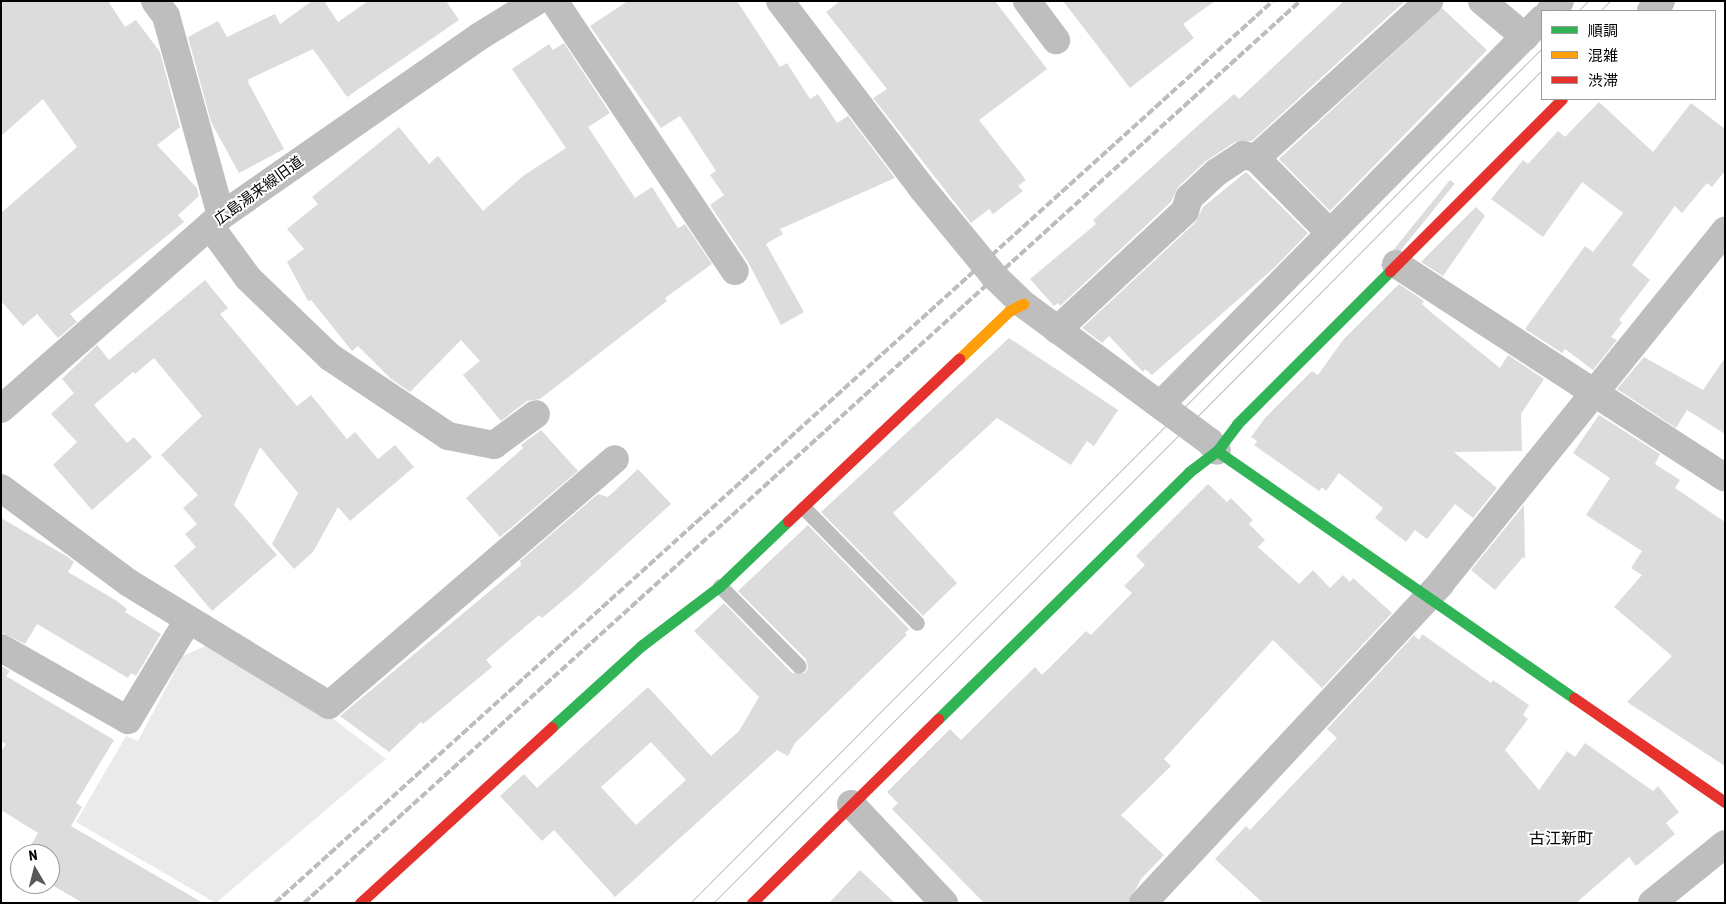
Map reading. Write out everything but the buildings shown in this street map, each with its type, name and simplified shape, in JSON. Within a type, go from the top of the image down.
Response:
[{"type":"street","points":[[155,1],[166,16],[215,221],[248,278],[330,357],[448,436],[494,445],[536,414]]},
{"type":"street","name":"広島湯来線旧道","points":[[1,409],[215,221],[480,36],[537,1]]},
{"type":"street","points":[[554,1],[735,271]]},
{"type":"street","points":[[780,1],[921,187],[995,277],[1023,304],[1210,442],[1216,451],[1725,802]]},
{"type":"street","points":[[1026,1],[1056,40]]},
{"type":"street","points":[[1256,158],[1428,1]]},
{"type":"street","points":[[1160,405],[1329,232],[1533,28],[1482,1]]},
{"type":"street","points":[[1551,10],[1560,1]]},
{"type":"street","points":[[1651,10],[1661,1]]},
{"type":"street","points":[[752,903],[1189,472],[1216,451],[1237,424],[1561,100]]},
{"type":"street","points":[[1057,330],[1185,211],[1189,198],[1217,172],[1243,155],[1256,158],[1329,232]]},
{"type":"street","points":[[1143,903],[1428,597],[1725,231]]},
{"type":"street","points":[[1396,264],[1725,478]]},
{"type":"street","points":[[360,903],[641,646],[720,586],[1009,311],[1023,304]]},
{"type":"street","points":[[1,488],[129,583],[328,705],[615,458]]},
{"type":"street","points":[[1,648],[128,720],[188,620]]},
{"type":"street","points":[[851,804],[944,903]]},
{"type":"street","points":[[1652,903],[1725,844]]},
{"type":"lane","points":[[804,508],[918,624]]},
{"type":"lane","points":[[720,586],[799,666]]},
{"type":"shaded area","points":[[205,646],[324,712],[386,759],[216,903],[76,822],[126,736],[138,741],[183,656]]},
{"type":"tram line","points":[[1579,10],[1588,1]]},
{"type":"tram line","points":[[1601,10],[1610,1]]},
{"type":"tram line","points":[[690,903],[1541,49]]},
{"type":"tram line","points":[[713,903],[1541,71]]},
{"type":"railway","points":[[275,903],[1273,1]]},
{"type":"railway","points":[[304,903],[1300,1]]},
{"type":"traffic: fast","points":[[938,719],[1189,472],[1217,451],[1237,424],[1390,271]]},
{"type":"traffic: fast","points":[[1217,451],[1574,698]]},
{"type":"traffic: fast","points":[[552,727],[641,646],[720,586],[788,521]]},
{"type":"traffic: slow","points":[[959,359],[1009,311],[1023,304]]},
{"type":"traffic: jam","points":[[1390,271],[1561,100]]},
{"type":"traffic: jam","points":[[788,521],[959,359]]},
{"type":"traffic: jam","points":[[1574,698],[1725,802]]},
{"type":"traffic: jam","points":[[752,903],[938,719]]},
{"type":"traffic: jam","points":[[360,903],[552,727]]},
{"type":"district","name":"古江新町","points":[[1561,839]]}]
